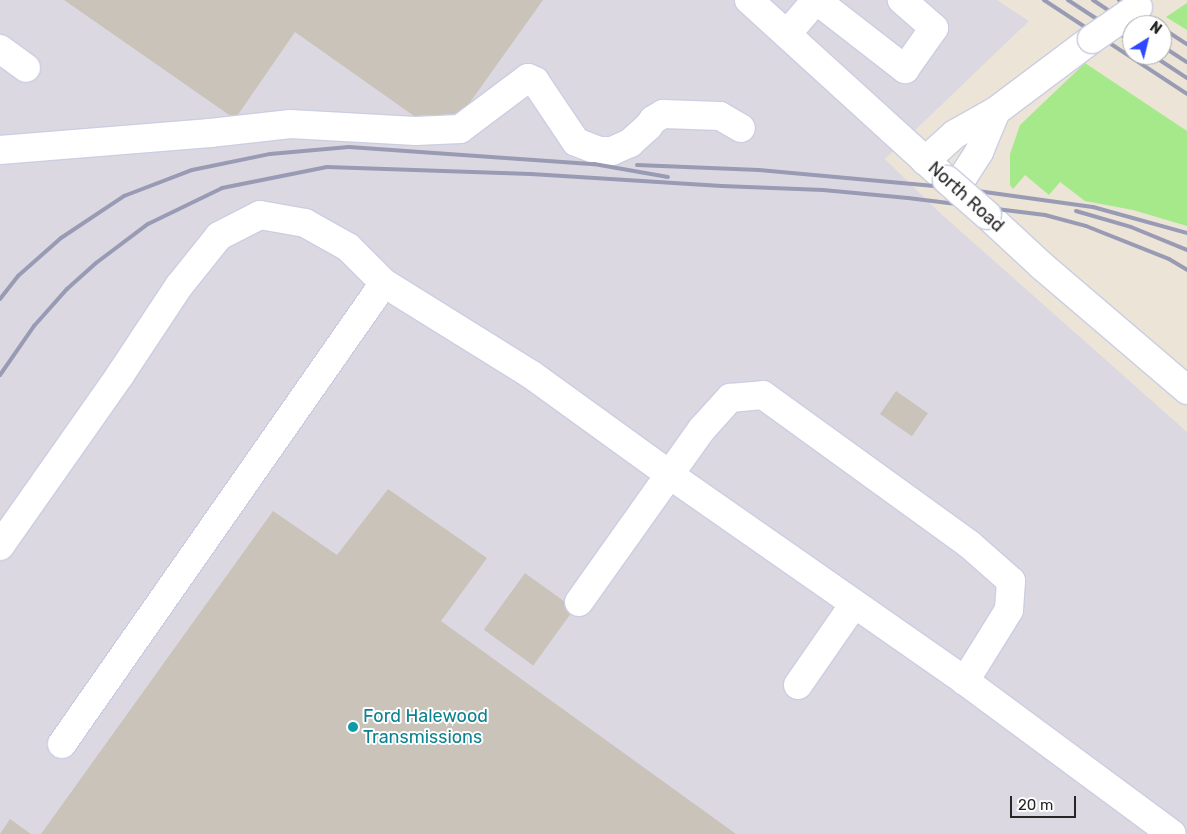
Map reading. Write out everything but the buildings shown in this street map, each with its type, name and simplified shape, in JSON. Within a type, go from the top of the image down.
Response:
[{"type":"street","name":"North Road","points":[[749,0],[925,161],[955,183],[1042,266],[1187,390]]},
{"type":"street","points":[[787,34],[816,0],[905,69],[934,28],[902,0]]},
{"type":"street","points":[[925,161],[955,134],[996,111],[1029,84],[1143,4]]},
{"type":"street","points":[[0,49],[26,68]]},
{"type":"street","points":[[0,150],[210,133],[290,124],[416,131],[460,129],[528,78],[535,81],[576,142],[600,151],[612,151],[630,144],[648,127],[652,120],[663,114],[720,116],[741,128]]},
{"type":"street","points":[[955,183],[979,152],[996,111]]},
{"type":"street","points":[[0,546],[120,375],[179,286],[219,236],[260,215],[305,223],[348,246],[384,283],[532,375],[670,475],[965,681],[1172,834]]},
{"type":"street","points":[[62,744],[384,283]]},
{"type":"street","points":[[579,602],[702,429],[730,398],[763,395],[969,544],[1011,581],[1009,610],[965,681]]},
{"type":"street","points":[[798,685],[854,604]]},
{"type":"shaded area","points":[[0,0],[997,0],[1029,21],[885,159],[939,212],[1187,432],[1187,834],[0,834]]},
{"type":"green space","points":[[1187,3],[1187,30],[1172,21],[1172,15],[1169,15]]},
{"type":"green space","points":[[1085,63],[1187,131],[1187,226],[1133,210],[1085,201],[1060,182],[1049,195],[1025,175],[1013,189],[1010,185],[1010,154],[1020,125]]},
{"type":"railway","points":[[1044,0],[1187,94]]},
{"type":"railway","points":[[1068,0],[1122,35]]},
{"type":"railway","points":[[1093,0],[1122,19]]},
{"type":"railway","points":[[1119,0],[1142,15]]},
{"type":"railway","points":[[1172,34],[1187,44]]},
{"type":"railway","points":[[1172,52],[1187,62]]},
{"type":"railway","points":[[1167,65],[1187,78]]},
{"type":"railway","points":[[0,299],[18,276],[61,238],[124,196],[192,170],[270,154],[349,147],[594,164],[668,177]]},
{"type":"railway","points":[[637,165],[759,170],[956,188],[1093,207],[1187,233]]},
{"type":"railway","points":[[0,375],[34,326],[67,289],[96,263],[148,224],[222,188],[327,167],[531,174],[722,186],[823,190],[908,198],[1045,215],[1086,226],[1169,259],[1187,270]]},
{"type":"railway","points":[[1076,211],[1131,227],[1187,250]]},
{"type":"place","name":"Ford Halewood Transmissions","points":[[353,727]]}]
